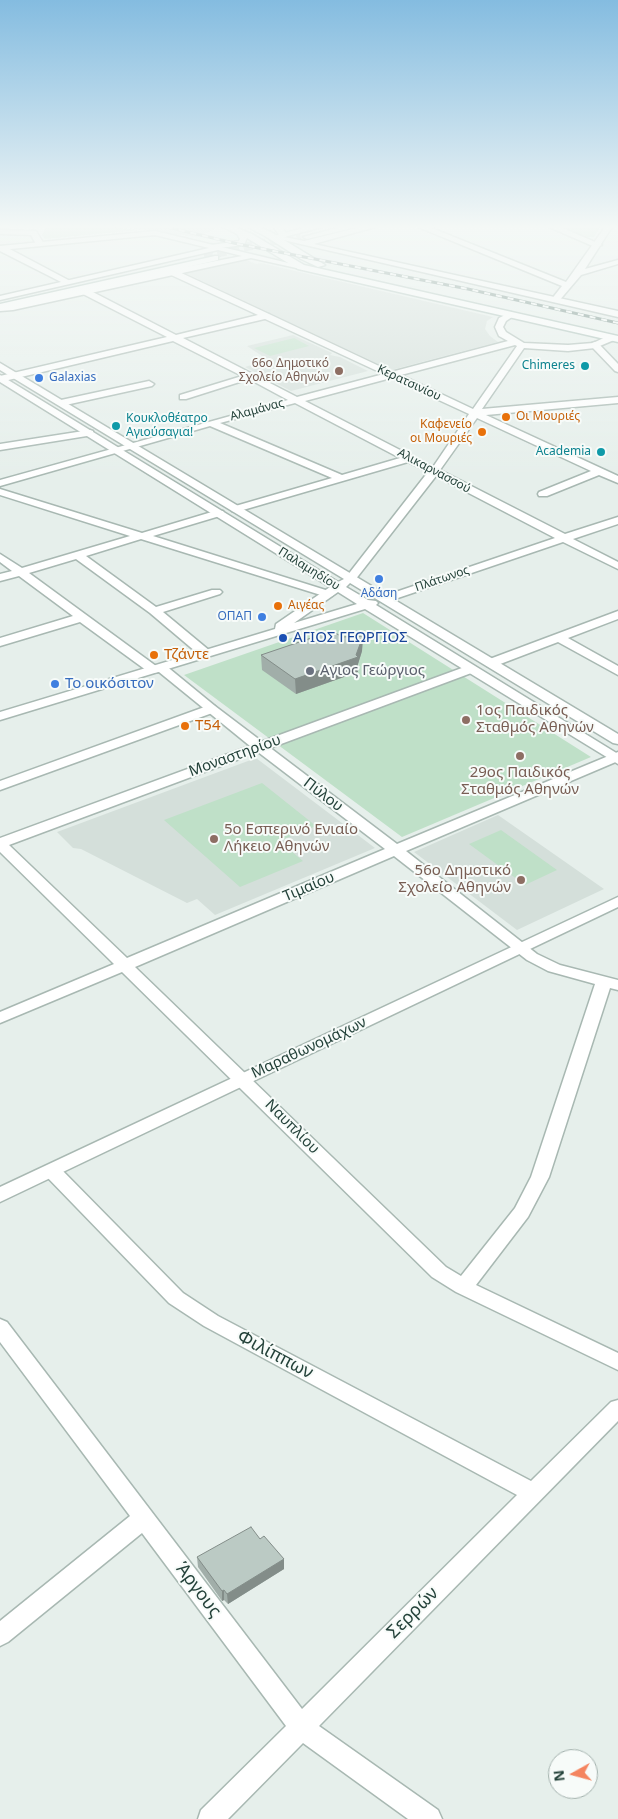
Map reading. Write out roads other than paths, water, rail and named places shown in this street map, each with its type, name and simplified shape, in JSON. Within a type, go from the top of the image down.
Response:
[{"type":"street","name":"Αλικαρνασσού","points":[[124,312],[618,566]]},
{"type":"street","name":"Κερατσινίου","points":[[257,312],[618,480]]},
{"type":"street","points":[[497,312],[614,338]]},
{"type":"street","points":[[533,312],[618,331]]},
{"type":"street","points":[[511,315],[502,320],[499,327],[502,334],[518,343],[545,348],[568,348],[595,345],[614,338]]},
{"type":"street","points":[[0,379],[266,316]]},
{"type":"street","name":"Αλαμάνας","points":[[0,483],[391,374],[518,343]]},
{"type":"street","name":"Πλάτωνος","points":[[266,636],[351,578],[434,472],[475,413],[518,343]]},
{"type":"street","points":[[595,345],[618,369]]},
{"type":"street","name":"Παλαμηδίου","points":[[0,366],[618,740]]},
{"type":"street","points":[[183,397],[250,376]]},
{"type":"street","name":"Παλαμηδίου","points":[[0,379],[617,758]]},
{"type":"street","points":[[61,403],[149,384]]},
{"type":"street","points":[[475,413],[618,400]]},
{"type":"street","points":[[211,423],[341,478]]},
{"type":"street","points":[[0,447],[90,433]]},
{"type":"street","points":[[236,509],[411,458]]},
{"type":"street","points":[[543,494],[600,472]]},
{"type":"street","points":[[0,492],[328,594]]},
{"type":"street","points":[[0,578],[219,513]]},
{"type":"street","name":"Πλάτωνος","points":[[0,716],[385,599],[618,520]]},
{"type":"street","points":[[78,555],[154,611],[206,654]]},
{"type":"street","name":"Πύλου","points":[[0,557],[158,669],[546,966],[611,984]]},
{"type":"street","points":[[154,611],[216,592]]},
{"type":"street","points":[[491,663],[618,615]]},
{"type":"street","points":[[0,642],[83,617]]},
{"type":"street","points":[[560,638],[618,670]]},
{"type":"street","name":"Μοναστηρίου","points":[[0,843],[470,669]]},
{"type":"street","points":[[0,786],[210,709]]},
{"type":"street","name":"Τιμαίου","points":[[0,1018],[617,758]]},
{"type":"street","name":"Ναυπλίου","points":[[0,843],[439,1272],[463,1287],[618,1362]]},
{"type":"street","name":"Μαραθωνομάχων","points":[[0,1195],[618,901]]},
{"type":"street","points":[[463,1287],[522,1212],[540,1177],[611,984]]},
{"type":"street","name":"Φιλίππων","points":[[52,1171],[176,1298],[220,1325],[533,1492]]},
{"type":"street","name":"Άργους","points":[[3,1338],[144,1518],[301,1726],[430,1819]]},
{"type":"street","name":"Σερρών","points":[[210,1819],[618,1408]]},
{"type":"street","points":[[0,1635],[144,1518]]},
{"type":"railway","points":[[569,312],[618,323]]},
{"type":"place","name":"Chimeres","points":[[585,366]]},
{"type":"place","name":"66ο Δημοτικό Σχολείο Αθηνών","points":[[339,371]]},
{"type":"place","name":"Galaxias","points":[[39,378]]},
{"type":"place","name":"Οι Μουριές","points":[[506,417]]},
{"type":"place","name":"Κουκλοθέατρο Αγιούσαγια!","points":[[116,426]]},
{"type":"place","name":"Καφενείο οι Μουριές","points":[[482,432]]},
{"type":"place","name":"Academia","points":[[601,452]]},
{"type":"place","name":"Αδάση","points":[[379,579]]},
{"type":"place","name":"Αιγέας","points":[[278,606]]},
{"type":"place","name":"ΟΠΑΠ","points":[[262,617]]},
{"type":"place","name":"ΑΓΙΟΣ ΓΕΩΡΓΙΟΣ","points":[[283,638]]},
{"type":"place","name":"Τζάντε","points":[[154,655]]},
{"type":"place","name":"Αγιος Γεώργιος","points":[[310,671]]},
{"type":"place","name":"Το οικόσιτον","points":[[55,684]]},
{"type":"place","name":"1ος Παιδικός Σταθμός Αθηνών","points":[[466,720]]},
{"type":"place","name":"T54","points":[[185,726]]},
{"type":"place","name":"29ος Παιδικός Σταθμός Αθηνών","points":[[520,756]]},
{"type":"place","name":"5ο Εσπερινό Ενιαίο Λήκειο Αθηνών","points":[[214,839]]},
{"type":"place","name":"56ο Δημοτικό Σχολείο Αθηνών","points":[[521,880]]}]
